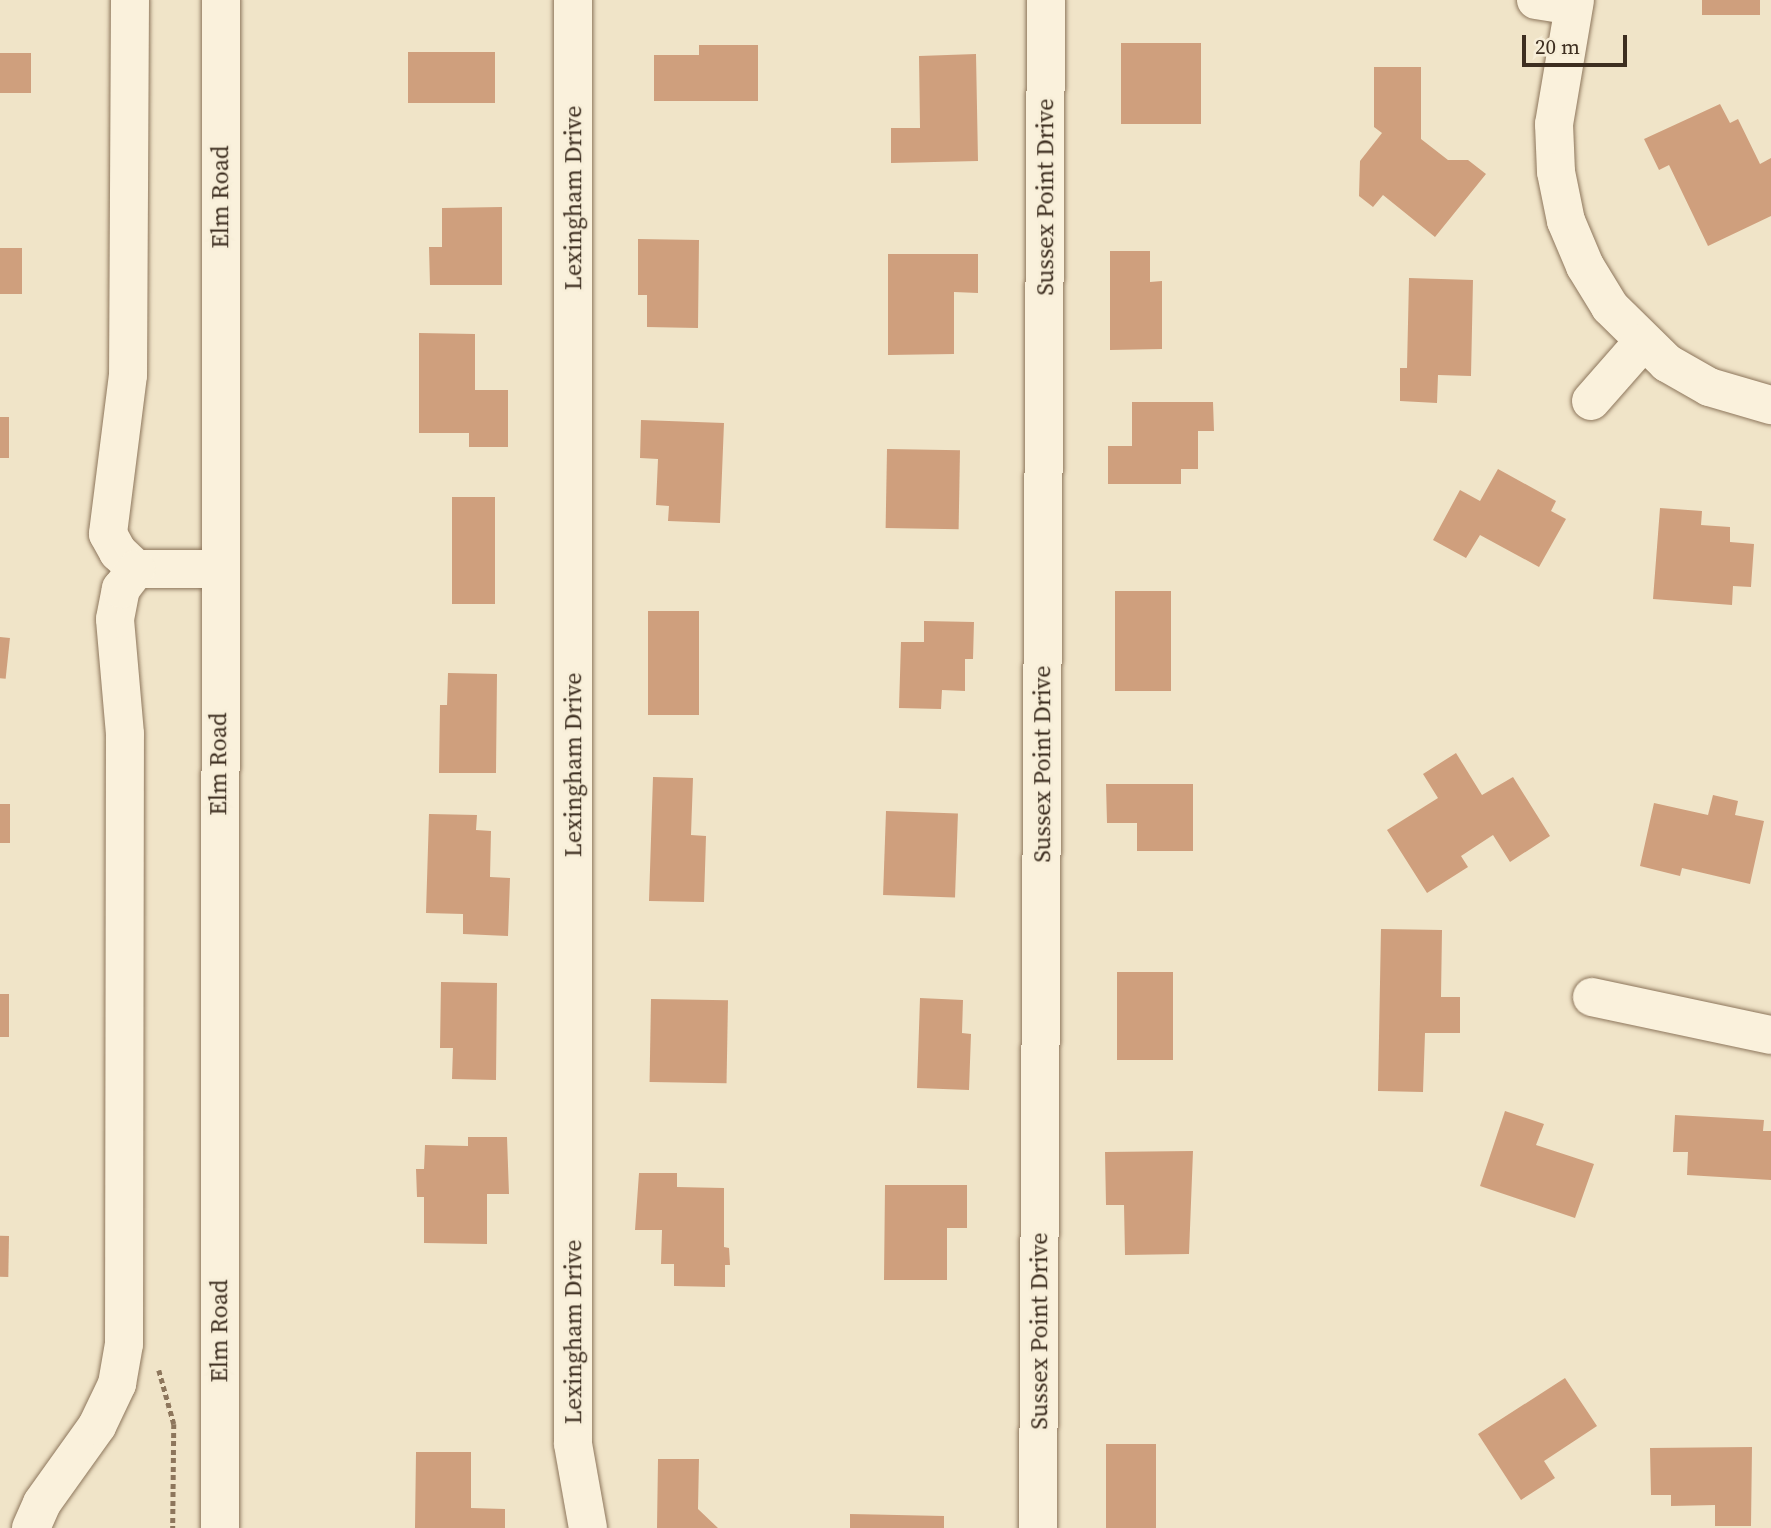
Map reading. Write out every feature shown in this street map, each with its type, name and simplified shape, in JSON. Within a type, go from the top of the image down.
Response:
[{"type":"street","points":[[130,0],[128,375],[107,514],[108,534],[118,552],[136,569],[218,569]]},
{"type":"street","name":"Elm Road","points":[[220,0],[220,1528]]},
{"type":"street","name":"Lexingham Drive","points":[[573,0],[573,1444],[588,1528]]},
{"type":"street","name":"Sussex Point Drive","points":[[1038,1528],[1046,0]]},
{"type":"street","points":[[1536,0],[1575,3],[1554,124],[1558,184],[1566,221],[1585,266],[1610,307],[1642,343],[1709,387],[1771,405]]},
{"type":"street","points":[[1591,401],[1642,343]]},
{"type":"street","points":[[31,1528],[42,1503],[97,1426],[117,1384],[124,1330],[125,734],[115,619],[121,589],[136,569]]},
{"type":"street","points":[[1592,996],[1771,1035]]},
{"type":"path","points":[[124,1330],[156,1361],[174,1424],[173,1528]]},
{"type":"building","points":[[1702,0],[1760,0],[1760,15],[1702,15]]},
{"type":"building","points":[[1121,43],[1201,43],[1201,124],[1121,124]]},
{"type":"building","points":[[699,45],[758,45],[758,101],[654,101],[654,55],[699,55]]},
{"type":"building","points":[[408,52],[495,52],[495,103],[408,103]]},
{"type":"building","points":[[0,53],[31,53],[31,93],[0,93]]},
{"type":"building","points":[[976,54],[978,161],[891,163],[891,128],[920,128],[919,56]]},
{"type":"building","points":[[1374,67],[1421,67],[1421,139],[1448,160],[1468,160],[1486,174],[1435,237],[1383,195],[1373,207],[1359,196],[1360,161],[1382,133],[1374,127]]},
{"type":"building","points":[[1720,104],[1730,123],[1738,119],[1760,164],[1771,158],[1771,216],[1708,246],[1669,165],[1659,170],[1644,139]]},
{"type":"building","points":[[502,207],[502,285],[430,285],[429,247],[442,247],[442,208]]},
{"type":"building","points":[[638,239],[699,240],[698,328],[647,327],[647,295],[638,295]]},
{"type":"building","points":[[0,248],[22,248],[22,294],[0,294]]},
{"type":"building","points":[[1110,251],[1150,251],[1150,282],[1162,281],[1162,349],[1110,350]]},
{"type":"building","points":[[888,254],[978,254],[978,293],[954,292],[954,354],[888,355]]},
{"type":"building","points":[[1409,278],[1473,280],[1471,376],[1438,375],[1437,403],[1400,401],[1400,368],[1407,368]]},
{"type":"building","points":[[419,333],[475,334],[475,390],[508,390],[508,447],[469,447],[469,433],[419,433]]},
{"type":"building","points":[[1132,402],[1213,402],[1214,431],[1198,431],[1198,469],[1181,469],[1181,484],[1108,484],[1108,446],[1132,446]]},
{"type":"building","points":[[0,417],[9,417],[9,458],[0,458]]},
{"type":"building","points":[[641,420],[724,423],[720,523],[668,521],[669,506],[656,505],[658,459],[640,458]]},
{"type":"building","points":[[887,449],[960,450],[959,529],[886,528]]},
{"type":"building","points":[[1498,469],[1556,501],[1551,511],[1566,519],[1539,567],[1480,535],[1466,558],[1433,540],[1460,490],[1480,501]]},
{"type":"building","points":[[452,497],[495,497],[495,604],[452,604]]},
{"type":"building","points":[[1660,508],[1702,511],[1701,525],[1730,527],[1730,542],[1754,544],[1751,587],[1733,586],[1732,605],[1653,599]]},
{"type":"building","points":[[1115,591],[1171,591],[1171,691],[1115,691]]},
{"type":"building","points":[[648,611],[699,611],[699,715],[648,715]]},
{"type":"building","points":[[924,621],[974,622],[973,659],[965,659],[965,691],[942,690],[941,709],[899,708],[901,642],[924,642]]},
{"type":"building","points":[[0,637],[10,638],[6,679],[0,678]]},
{"type":"building","points":[[448,673],[497,674],[496,773],[439,773],[440,705],[447,705]]},
{"type":"building","points":[[1456,753],[1482,795],[1513,777],[1550,836],[1510,862],[1493,835],[1461,856],[1468,867],[1427,893],[1387,830],[1438,798],[1423,774]]},
{"type":"building","points":[[653,777],[693,778],[691,835],[706,836],[704,902],[649,901]]},
{"type":"building","points":[[1106,784],[1193,784],[1193,851],[1137,851],[1137,823],[1107,823]]},
{"type":"building","points":[[1713,795],[1738,801],[1735,815],[1764,821],[1750,884],[1682,868],[1680,876],[1640,866],[1654,803],[1708,815]]},
{"type":"building","points":[[0,804],[10,804],[10,843],[0,843]]},
{"type":"building","points":[[886,811],[958,814],[955,897],[883,895]]},
{"type":"building","points":[[429,814],[477,815],[476,830],[491,831],[490,877],[510,878],[508,936],[463,934],[463,914],[426,913]]},
{"type":"building","points":[[1381,929],[1442,930],[1441,997],[1460,997],[1460,1033],[1425,1033],[1423,1092],[1378,1091]]},
{"type":"building","points":[[1117,972],[1173,972],[1173,1060],[1117,1060]]},
{"type":"building","points":[[441,982],[497,983],[496,1080],[452,1079],[453,1048],[440,1048]]},
{"type":"building","points":[[0,994],[9,994],[9,1037],[0,1037]]},
{"type":"building","points":[[920,998],[963,1000],[962,1033],[971,1034],[969,1090],[917,1088]]},
{"type":"building","points":[[651,999],[728,1000],[727,1083],[650,1082]]},
{"type":"building","points":[[1505,1111],[1544,1124],[1536,1145],[1594,1164],[1575,1218],[1480,1186]]},
{"type":"building","points":[[1675,1115],[1764,1120],[1763,1131],[1771,1131],[1771,1180],[1687,1175],[1688,1152],[1673,1152]]},
{"type":"building","points":[[468,1137],[507,1137],[509,1194],[487,1194],[487,1244],[424,1243],[424,1197],[417,1197],[416,1169],[424,1169],[425,1145],[468,1146]]},
{"type":"building","points":[[1193,1151],[1189,1254],[1125,1255],[1124,1205],[1106,1205],[1105,1152]]},
{"type":"building","points":[[639,1173],[677,1173],[677,1187],[724,1188],[724,1247],[729,1248],[730,1265],[725,1265],[725,1287],[674,1286],[674,1264],[661,1264],[662,1230],[635,1230]]},
{"type":"building","points":[[885,1185],[967,1185],[967,1228],[947,1228],[947,1280],[884,1280]]},
{"type":"building","points":[[0,1236],[9,1236],[8,1277],[0,1277]]},
{"type":"building","points":[[1565,1378],[1597,1426],[1544,1461],[1555,1478],[1521,1500],[1478,1434]]},
{"type":"building","points":[[1106,1444],[1156,1444],[1156,1528],[1106,1528]]},
{"type":"building","points":[[1752,1447],[1751,1526],[1715,1526],[1715,1505],[1671,1506],[1671,1495],[1651,1495],[1650,1448]]},
{"type":"building","points":[[416,1452],[471,1452],[471,1508],[505,1509],[505,1528],[415,1528]]},
{"type":"building","points":[[658,1459],[699,1459],[698,1509],[718,1528],[657,1528]]},
{"type":"building","points":[[850,1514],[944,1516],[944,1528],[850,1528]]}]
